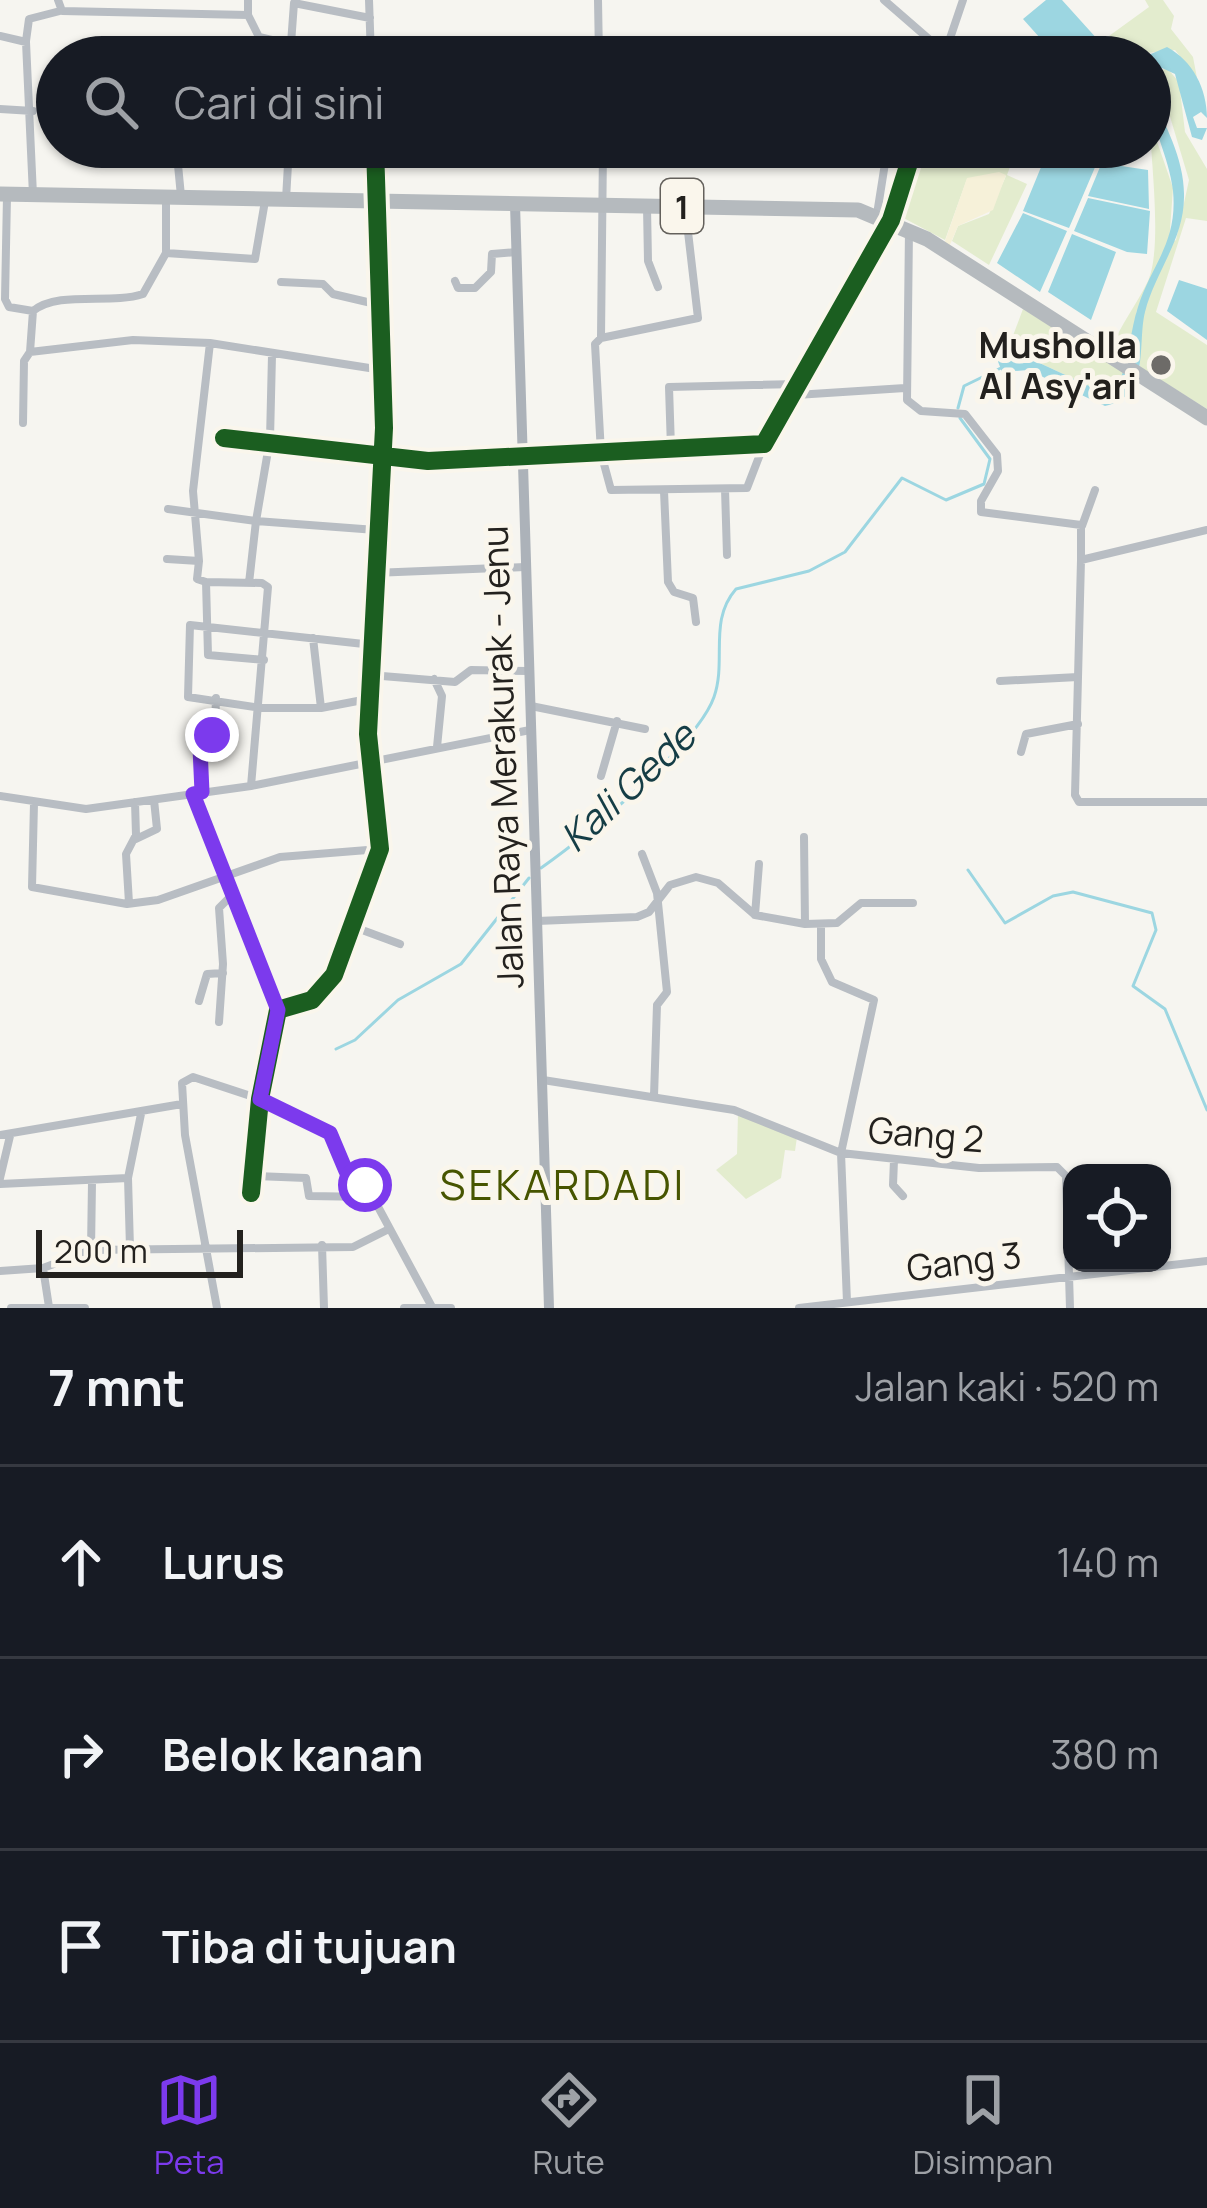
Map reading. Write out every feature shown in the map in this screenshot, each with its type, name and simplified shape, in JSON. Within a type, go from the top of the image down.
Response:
[{"type":"highway","name":"1","points":[[3,194],[685,206],[884,217],[1207,418]]},
{"type":"main road","name":"Jalan Raya Merakurak - Jenu","points":[[515,204],[549,1308]]},
{"type":"street","points":[[248,0],[248,15],[258,36]]},
{"type":"street","points":[[369,0],[370,36]]},
{"type":"street","points":[[598,0],[599,36]]},
{"type":"street","points":[[884,0],[923,36]]},
{"type":"street","points":[[951,36],[963,0]]},
{"type":"street","points":[[291,36],[294,3],[370,18]]},
{"type":"street","points":[[33,195],[33,111],[25,85],[29,19],[59,5],[190,5],[248,15]]},
{"type":"street","points":[[0,36],[26,41]]},
{"type":"street","points":[[0,109],[33,111]]},
{"type":"street","points":[[3,194],[6,304],[33,311],[47,302],[114,302],[143,294],[166,253],[178,168]]},
{"type":"street","points":[[286,200],[288,168]]},
{"type":"street","points":[[278,1010],[300,1007],[320,994],[354,927],[380,849],[368,699],[382,454],[377,168]]},
{"type":"street","points":[[601,168],[601,338]]},
{"type":"street","points":[[884,217],[886,168]]},
{"type":"street","points":[[685,206],[698,318],[601,338],[595,344],[601,453],[614,492],[753,484],[764,444],[795,395],[905,168]]},
{"type":"street","points":[[166,253],[257,258],[266,200]]},
{"type":"street","points":[[647,206],[648,261],[658,287]]},
{"type":"street","points":[[910,229],[905,388],[915,409],[959,414],[998,462],[981,512],[1082,526]]},
{"type":"street","points":[[455,281],[460,290],[475,288],[491,272],[492,254],[517,252]]},
{"type":"street","points":[[281,282],[323,284],[333,294],[380,305]]},
{"type":"street","points":[[23,424],[24,361],[30,352],[33,311]]},
{"type":"street","points":[[30,352],[133,340],[210,343],[382,370]]},
{"type":"street","points":[[210,343],[193,491],[198,512],[197,579],[268,587],[251,786]]},
{"type":"street","points":[[249,583],[270,439],[272,355]]},
{"type":"street","points":[[671,448],[669,387],[800,384]]},
{"type":"street","points":[[795,395],[905,388]]},
{"type":"street","points":[[224,438],[270,439],[428,461],[764,444]]},
{"type":"street","points":[[725,488],[727,555]]},
{"type":"street","points":[[664,490],[668,581],[674,592],[693,598],[696,622]]},
{"type":"street","points":[[1094,490],[1082,526],[1075,795],[1079,802],[1207,802]]},
{"type":"street","points":[[168,509],[376,530]]},
{"type":"street","points":[[1082,560],[1207,530]]},
{"type":"street","points":[[167,559],[199,561]]},
{"type":"street","points":[[373,573],[525,567]]},
{"type":"street","points":[[206,582],[204,626],[209,656],[264,659]]},
{"type":"street","points":[[368,699],[321,708],[261,708],[187,695],[190,627],[373,645]]},
{"type":"street","points":[[313,638],[321,708]]},
{"type":"street","points":[[370,675],[455,682],[471,670],[528,671]]},
{"type":"street","points":[[1000,681],[1078,677]]},
{"type":"street","points":[[434,679],[442,696],[437,747]]},
{"type":"street","points":[[216,698],[212,735],[199,753],[198,793],[221,874],[278,1010],[260,1099],[251,1193]]},
{"type":"street","points":[[529,706],[645,729]]},
{"type":"street","points":[[601,776],[617,721]]},
{"type":"street","points":[[1021,752],[1026,734],[1078,724]]},
{"type":"street","points":[[0,796],[86,809],[251,786],[530,730]]},
{"type":"street","points":[[135,839],[157,829],[154,800]]},
{"type":"street","points":[[130,903],[126,854],[135,839],[135,802]]},
{"type":"street","points":[[34,803],[34,890],[130,903],[187,890],[280,856],[380,849]]},
{"type":"street","points":[[804,837],[805,924]]},
{"type":"street","points":[[642,854],[656,900],[667,996],[657,1005],[654,1096]]},
{"type":"street","points":[[755,915],[759,864]]},
{"type":"street","points":[[537,921],[637,917],[650,912],[670,885],[697,877],[718,883],[755,915],[821,926],[842,921],[861,903],[913,903]]},
{"type":"street","points":[[219,1022],[223,973],[219,908],[231,896]]},
{"type":"street","points":[[821,926],[821,958],[832,982],[874,1000],[841,1153],[847,1302]]},
{"type":"street","points":[[354,927],[400,944]]},
{"type":"street","points":[[199,1001],[207,974],[223,973]]},
{"type":"street","points":[[217,1308],[182,1104],[182,1083],[193,1077],[260,1099],[330,1133],[344,1168],[371,1197],[432,1307]]},
{"type":"street","name":"Gang 2","points":[[543,1080],[760,1117],[841,1153],[1063,1170],[1068,1276]]},
{"type":"street","points":[[128,1178],[92,1183],[0,1181],[5,1135],[182,1104]]},
{"type":"street","points":[[130,1248],[128,1178],[141,1114]]},
{"type":"street","points":[[894,1160],[893,1186],[903,1196]]},
{"type":"street","points":[[256,1176],[308,1179],[309,1196],[371,1197]]},
{"type":"street","points":[[91,1250],[92,1183]]},
{"type":"street","points":[[0,1271],[43,1268],[91,1250],[368,1244],[387,1229]]},
{"type":"street","points":[[322,1245],[323,1308]]},
{"type":"street","name":"Gang 3","points":[[799,1308],[1207,1261]]},
{"type":"street","points":[[43,1268],[49,1307]]},
{"type":"street","points":[[1068,1276],[1070,1308]]},
{"type":"street","points":[[11,1308],[85,1308]]},
{"type":"street","points":[[404,1308],[451,1308]]},
{"type":"green space","points":[[1145,0],[1163,0],[1174,16],[1171,29],[1193,57],[1197,78],[1171,50],[1171,36],[1109,36],[1149,7]]},
{"type":"green space","points":[[1171,73],[1179,82],[1185,132],[1207,169],[1207,221],[1186,218],[1156,312],[1207,345],[1207,409],[1140,367],[1137,310],[1128,359],[1111,349],[1152,266],[1152,168],[1166,168],[1173,188],[1169,244],[1176,240],[1189,180],[1171,120]]},
{"type":"green space","points":[[910,168],[1010,168],[1007,175],[1027,184],[989,265],[952,241],[958,226],[989,214],[1006,176],[967,179],[945,240],[896,214]]},
{"type":"green space","points":[[1023,309],[1124,372],[1114,387],[1100,391],[1033,360],[1005,357]]},
{"type":"green space","points":[[738,1113],[797,1137],[795,1151],[785,1150],[781,1178],[746,1199],[716,1170],[737,1154]]},
{"type":"sand","points":[[1006,175],[993,210],[958,226],[949,247],[944,244],[967,178]]},
{"type":"water","points":[[1046,0],[1062,0],[1094,36],[1038,36],[1023,19]]},
{"type":"water","points":[[1171,50],[1191,68],[1201,86],[1207,118],[1201,112],[1193,117],[1197,128],[1207,128],[1202,140],[1192,137],[1171,72]]},
{"type":"water","points":[[1171,138],[1183,183],[1183,213],[1145,312],[1139,368],[1130,392],[1105,406],[1028,370],[1002,372],[997,359],[1033,360],[1100,391],[1120,380],[1143,292],[1168,239]]},
{"type":"water","points":[[1041,168],[1095,168],[1069,228],[1023,211]]},
{"type":"water","points":[[1100,168],[1148,170],[1149,209],[1088,196]]},
{"type":"water","points":[[1088,198],[1150,211],[1147,254],[1127,252],[1074,231]]},
{"type":"water","points":[[1023,213],[1067,231],[1040,292],[997,263]]},
{"type":"water","points":[[1072,234],[1116,252],[1091,320],[1048,292]]},
{"type":"water","points":[[1179,280],[1207,289],[1207,340],[1167,311]]},
{"type":"waterway","name":"Kali Gede","points":[[958,408],[964,386],[1003,367]]},
{"type":"waterway","name":"Kali Gede","points":[[541,868],[638,789],[703,717],[718,683],[723,614],[736,589],[809,571],[845,552],[902,478],[946,500],[984,484],[990,459],[960,418]]},
{"type":"waterway","points":[[968,870],[1005,923],[1053,896],[1073,892],[1152,913],[1156,930],[1133,986],[1165,1009],[1207,1110]]},
{"type":"waterway","name":"Kali Gede","points":[[336,1049],[355,1040],[398,1000],[461,964],[529,878]]},
{"type":"cycle path","points":[[251,1193],[260,1099],[278,1010],[312,1000],[334,975],[380,849],[368,734],[384,428],[376,168]]},
{"type":"cycle path","points":[[224,438],[428,461],[764,444],[891,220],[907,168]]},
{"type":"place","name":"Musholla Al Asy'ari","points":[[1161,365]]},
{"type":"district","name":"SEKARDADI","points":[[563,1184]]},
{"type":"route","points":[[212,735],[199,753],[202,792],[193,794],[278,1010],[260,1099],[330,1133],[346,1171],[365,1185]]}]
